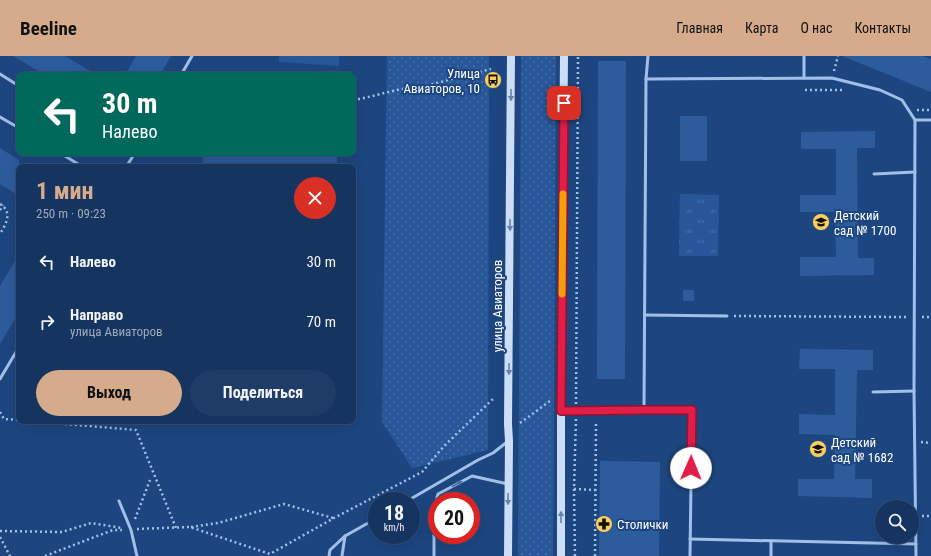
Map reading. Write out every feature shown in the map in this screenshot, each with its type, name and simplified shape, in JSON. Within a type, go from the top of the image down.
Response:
[{"type":"street","name":"улица Авиаторов","points":[[508,556],[511,56]]},
{"type":"street","points":[[561,556],[564,56]]},
{"type":"lane","points":[[183,72],[192,56]]},
{"type":"lane","points":[[644,410],[646,79],[648,56]]},
{"type":"lane","points":[[804,56],[804,78]]},
{"type":"lane","points":[[0,74],[16,84]]},
{"type":"lane","points":[[646,79],[832,78],[880,90],[902,100],[915,120],[914,391],[915,500]]},
{"type":"lane","points":[[0,117],[16,126]]},
{"type":"lane","points":[[915,120],[931,120]]},
{"type":"lane","points":[[65,156],[78,164]]},
{"type":"lane","points":[[874,174],[915,172]]},
{"type":"lane","points":[[644,316],[727,316]]},
{"type":"lane","points":[[0,379],[16,352]]},
{"type":"lane","points":[[873,392],[914,391]]},
{"type":"lane","points":[[561,411],[692,410],[690,556]]},
{"type":"lane","points":[[420,493],[493,453],[509,441]]},
{"type":"lane","points":[[434,556],[434,509],[438,494],[472,476],[508,484]]},
{"type":"lane","points":[[119,501],[131,530],[137,556]]},
{"type":"lane","points":[[329,556],[330,550],[345,536],[368,523]]},
{"type":"lane","points":[[342,556],[345,536]]},
{"type":"lane","points":[[690,539],[875,543]]},
{"type":"lane","points":[[771,541],[771,556]]},
{"type":"lane","points":[[916,544],[916,556]]},
{"type":"path","points":[[575,556],[574,489],[576,410],[578,56]]},
{"type":"path","points":[[832,78],[838,56]]},
{"type":"path","points":[[356,98],[360,99],[425,86],[491,69]]},
{"type":"path","points":[[805,90],[847,90]]},
{"type":"path","points":[[0,210],[1,205]]},
{"type":"path","points":[[0,234],[8,218],[6,210],[1,205]]},
{"type":"path","points":[[727,316],[915,317]]},
{"type":"path","points":[[190,527],[270,555],[334,518],[422,472],[444,446],[494,398]]},
{"type":"path","points":[[520,423],[551,401]]},
{"type":"path","points":[[0,412],[4,419],[16,420]]},
{"type":"path","points":[[595,556],[596,421]]},
{"type":"path","points":[[65,424],[136,430],[176,528]]},
{"type":"path","points":[[131,530],[150,480]]},
{"type":"path","points":[[574,489],[596,490]]},
{"type":"path","points":[[45,556],[113,530],[176,528],[218,523],[284,504],[334,518]]},
{"type":"path","points":[[0,531],[62,532],[91,523],[131,530]]},
{"type":"path","points":[[0,537],[10,556]]},
{"type":"green space","points":[[279,56],[339,56],[339,66],[279,62]]},
{"type":"green space","points":[[387,56],[489,56],[488,450],[412,468],[382,422]]},
{"type":"green space","points":[[521,56],[556,56],[553,556],[518,556]]},
{"type":"green space","points":[[680,194],[719,195],[718,256],[679,256]]},
{"type":"building","points":[[13,56],[65,56],[92,72],[40,72]]},
{"type":"building","points":[[136,56],[171,56],[162,72],[127,72]]},
{"type":"building","points":[[842,56],[923,56],[931,59],[931,92]]},
{"type":"building","points":[[598,61],[626,61],[625,379],[597,379]]},
{"type":"building","points":[[680,116],[707,116],[707,161],[680,161]]},
{"type":"building","points":[[875,131],[875,148],[857,148],[858,258],[874,258],[874,275],[800,276],[800,257],[836,257],[835,212],[800,212],[800,195],[836,195],[836,149],[801,149],[801,132]]},
{"type":"building","points":[[0,148],[19,160],[19,164],[16,164],[16,194],[0,184]]},
{"type":"building","points":[[203,156],[337,156],[337,164],[203,164]]},
{"type":"building","points":[[16,259],[16,317],[0,344],[0,286]]},
{"type":"building","points":[[683,290],[694,290],[694,301],[683,301]]},
{"type":"building","points":[[800,349],[873,350],[873,370],[857,370],[855,479],[872,479],[872,498],[798,496],[798,479],[834,479],[835,435],[799,434],[799,414],[835,415],[835,369],[799,369]]},
{"type":"building","points":[[600,461],[660,462],[659,556],[599,556]]},
{"type":"slow traffic","points":[[562,294],[563,194]]},
{"type":"place","name":"Улица Авиаторов, 10","points":[[493,80]]},
{"type":"place","name":"Детский сад № 1700","points":[[821,222]]},
{"type":"place","name":"Детский сад № 1682","points":[[818,449]]},
{"type":"place","name":"Столички","points":[[604,524]]},
{"type":"route","points":[[564,103],[561,411],[692,410],[691,468]]}]
